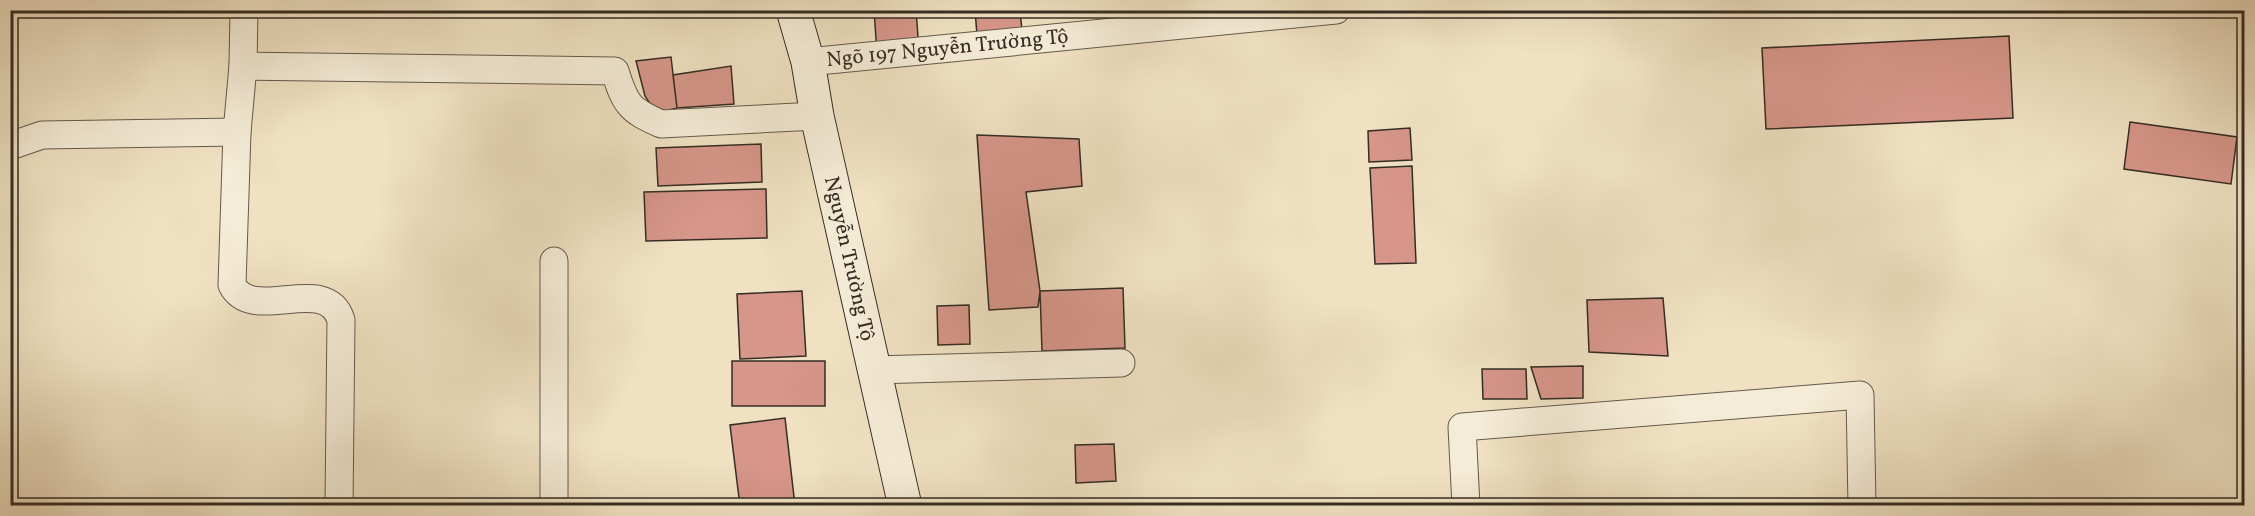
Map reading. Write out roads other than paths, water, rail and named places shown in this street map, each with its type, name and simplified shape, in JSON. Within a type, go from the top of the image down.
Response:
[{"type":"main road","name":"Nguyễn Trường Tộ","points":[[793,10],[808,62],[817,117],[905,506]]},
{"type":"street","points":[[244,10],[231,282],[234,289],[244,297],[255,301],[324,300],[335,308],[341,320],[339,506]]},
{"type":"street","name":"Ngõ 197 Nguyễn Trường Tộ","points":[[808,62],[1336,10]]},
{"type":"street","points":[[243,66],[615,71],[623,97],[639,114],[661,124],[817,117]]},
{"type":"street","points":[[10,146],[42,135],[237,132]]},
{"type":"street","points":[[554,261],[554,506]]},
{"type":"street","points":[[874,370],[1121,363]]},
{"type":"street","points":[[1466,506],[1462,427],[1860,395],[1862,506]]}]
